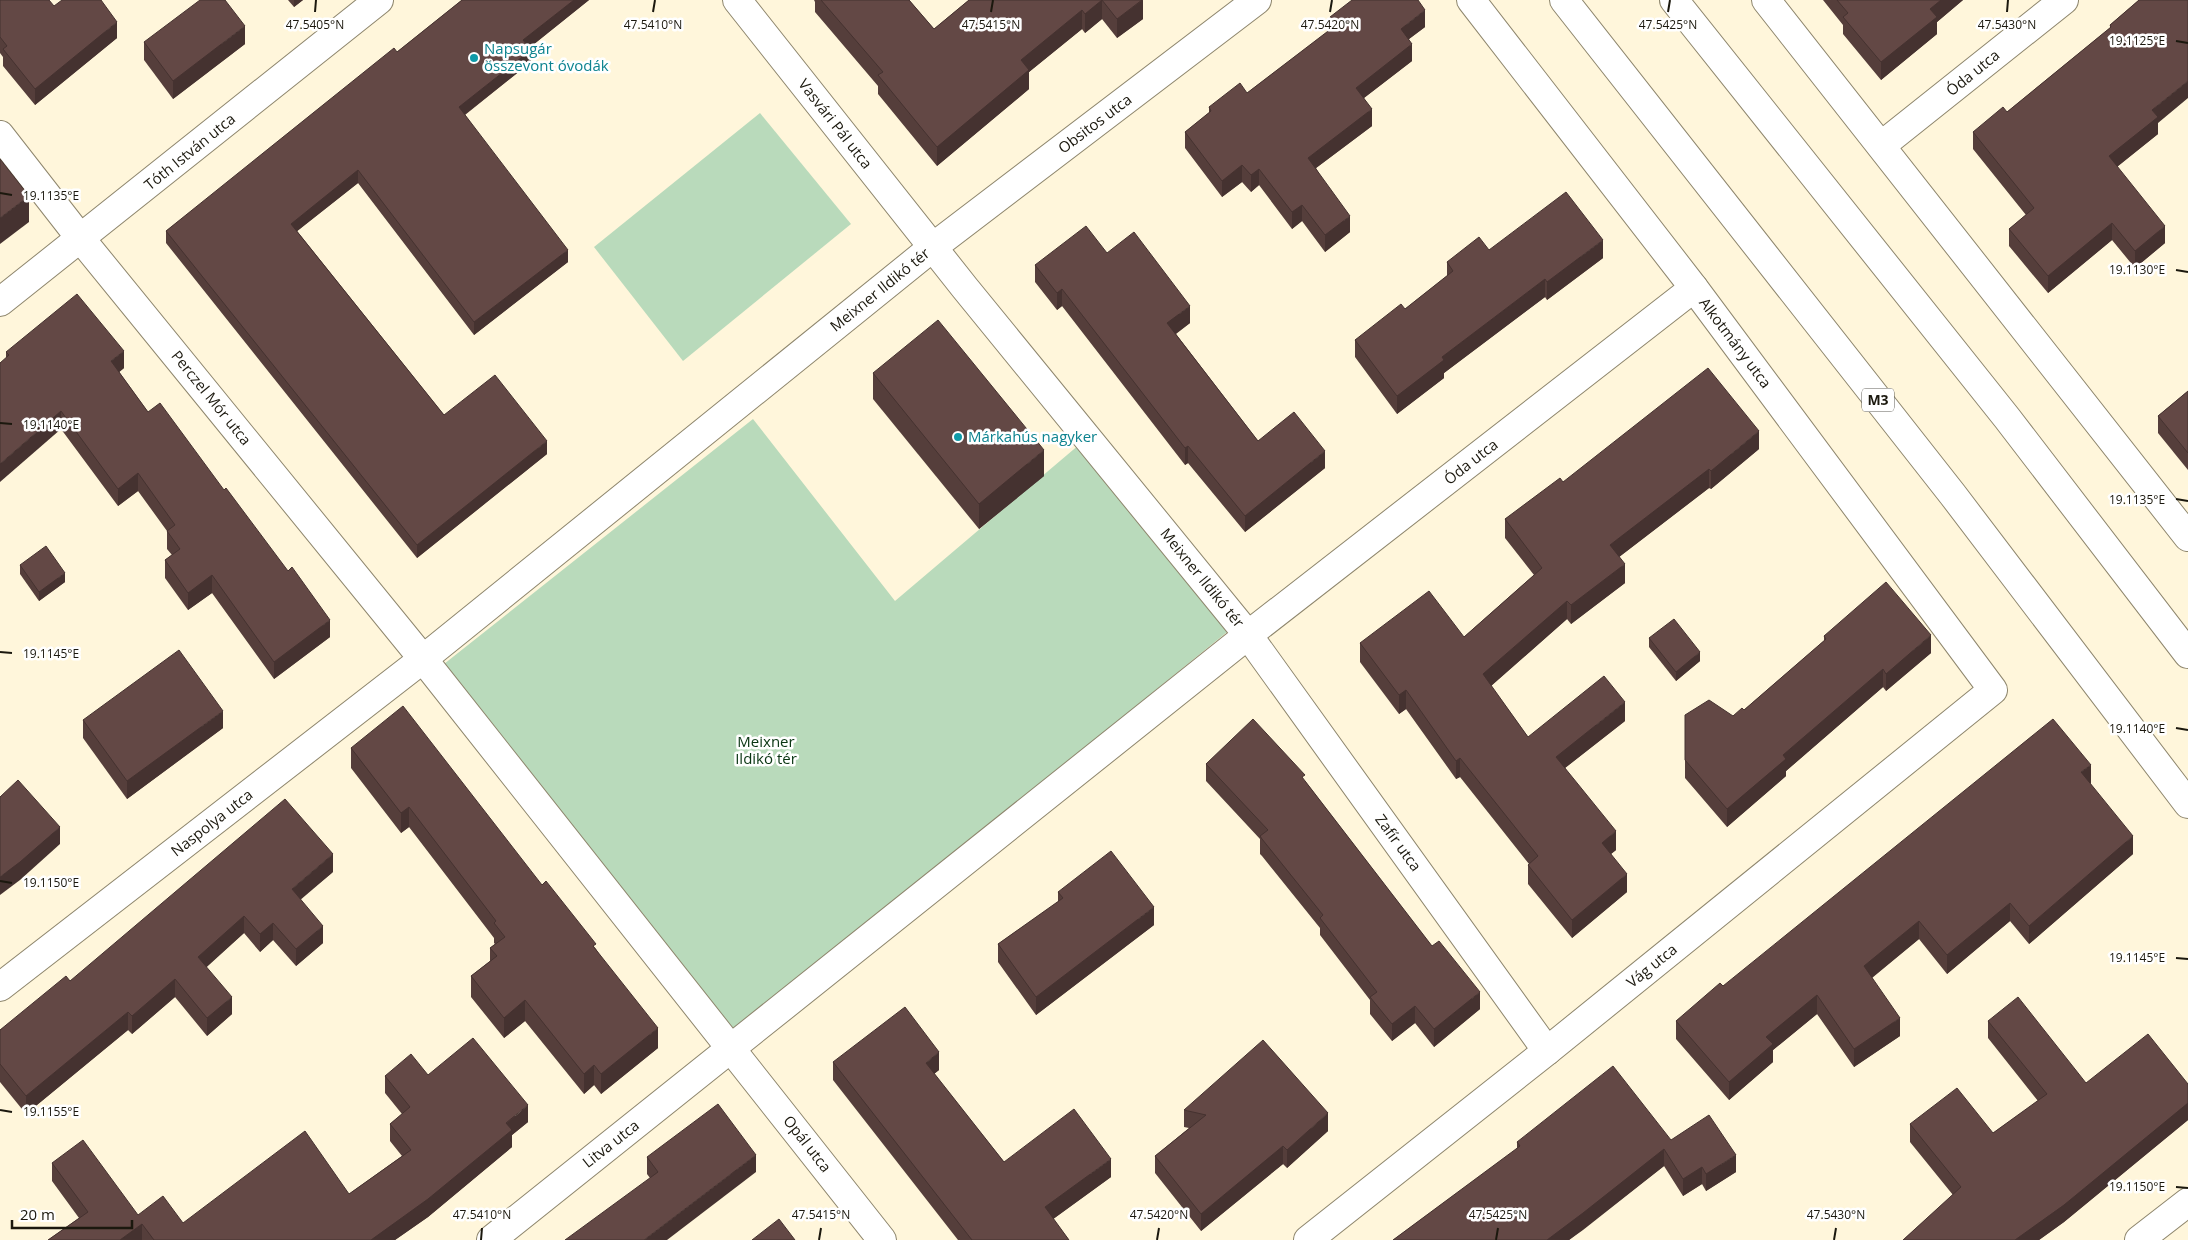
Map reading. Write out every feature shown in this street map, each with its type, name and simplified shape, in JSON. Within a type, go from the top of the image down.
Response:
[{"type":"street","name":"Tóth István utca","points":[[0,302],[379,0]]},
{"type":"street","name":"Vasvári Pál utca","points":[[736,0],[933,247]]},
{"type":"street","name":"Obsitos utca","points":[[933,247],[1257,0]]},
{"type":"street","name":"Alkotmány utca","points":[[1470,0],[1694,288],[1993,690]]},
{"type":"street","name":"M3","points":[[1564,0],[1953,495],[2188,804]]},
{"type":"street","points":[[1674,0],[2007,418],[2188,654]]},
{"type":"street","points":[[1766,0],[1882,145],[2188,537]]},
{"type":"street","name":"Óda utca","points":[[1882,145],[2064,0]]},
{"type":"street","name":"Perczel Mór utca","points":[[0,135],[81,239],[423,659]]},
{"type":"street","name":"Meixner Ildikó tér","points":[[423,659],[933,247],[1248,635],[732,1049]]},
{"type":"street","name":"Óda utca","points":[[1248,635],[1694,288]]},
{"type":"street","name":"Zafír utca","points":[[1248,635],[1547,1051]]},
{"type":"street","points":[[423,659],[732,1049]]},
{"type":"street","name":"Naspolya utca","points":[[0,987],[423,659]]},
{"type":"street","name":"Vág utca","points":[[1308,1240],[1547,1051],[1993,690]]},
{"type":"street","name":"Litva utca","points":[[491,1240],[732,1049]]},
{"type":"street","name":"Opál utca","points":[[732,1049],[882,1240]]},
{"type":"street","points":[[2138,1240],[2188,1202]]},
{"type":"green space","points":[[760,113],[851,224],[683,361],[594,247]]},
{"type":"green space","name":"Meixner Ildikó tér","points":[[753,419],[895,601],[1080,444],[1227,632],[735,1032],[444,664]]},
{"type":"building","points":[[0,0],[49,0],[54,6],[62,0],[101,0],[117,22],[35,89],[3,49],[7,46],[0,37]]},
{"type":"building","points":[[200,0],[225,0],[245,26],[173,81],[144,42]]},
{"type":"building","points":[[462,0],[574,0],[523,40],[531,50],[459,107],[568,250],[474,322],[358,170],[291,224],[444,415],[495,375],[547,441],[417,545],[166,231],[394,48],[397,52]]},
{"type":"building","points":[[821,0],[909,0],[934,29],[969,0],[1102,0],[1085,14],[1082,10],[1021,60],[1029,70],[937,147],[878,75],[883,72]]},
{"type":"building","points":[[1102,0],[1142,0],[1117,19]]},
{"type":"building","points":[[1352,0],[1418,0],[1425,10],[1401,29],[1412,44],[1356,88],[1372,109],[1308,158],[1350,216],[1325,235],[1302,205],[1292,212],[1259,169],[1251,175],[1242,165],[1222,181],[1185,132],[1211,111],[1209,107],[1240,83],[1247,93],[1336,25],[1330,17]]},
{"type":"building","points":[[1837,0],[1941,0],[1930,9],[1937,17],[1881,62],[1843,17],[1848,13]]},
{"type":"building","points":[[2139,0],[2188,0],[2188,81],[2152,110],[2158,117],[2109,156],[2165,226],[2135,251],[2112,223],[2048,276],[2009,229],[2034,208],[1973,132],[2003,107],[2007,112],[2111,27],[2110,25]]},
{"type":"building","points":[[0,159],[29,196],[0,218]]},
{"type":"building","points":[[1566,192],[1603,240],[1547,282],[1545,279],[1442,357],[1444,360],[1397,396],[1355,340],[1401,304],[1405,309],[1453,271],[1447,262],[1479,237],[1489,250]]},
{"type":"building","points":[[1086,226],[1107,253],[1134,232],[1190,306],[1167,323],[1258,441],[1294,412],[1325,451],[1245,516],[1188,446],[1185,448],[1062,289],[1057,293],[1035,265]]},
{"type":"building","points":[[77,294],[124,351],[111,361],[148,412],[160,403],[224,490],[226,488],[288,571],[292,567],[330,620],[274,662],[212,575],[188,593],[165,560],[180,549],[167,531],[175,525],[138,473],[118,489],[61,411],[0,464],[0,363],[9,355],[6,352]]},
{"type":"building","name":"Márkahús nagyker","points":[[938,320],[1044,450],[979,504],[873,373]]},
{"type":"building","points":[[1708,368],[1759,431],[1711,471],[1709,469],[1610,545],[1625,564],[1571,605],[1567,601],[1483,674],[1528,737],[1604,676],[1625,702],[1556,757],[1616,831],[1602,843],[1627,874],[1572,920],[1528,865],[1538,856],[1460,758],[1456,761],[1406,690],[1399,695],[1360,643],[1429,591],[1464,637],[1542,568],[1505,519],[1560,478],[1563,482]]},
{"type":"building","points":[[2188,391],[2188,453],[2158,416]]},
{"type":"building","points":[[46,546],[65,573],[39,592],[20,565]]},
{"type":"building","points":[[1886,582],[1931,635],[1886,674],[1883,669],[1783,755],[1786,759],[1727,809],[1685,760],[1685,715],[1709,700],[1733,716],[1742,708],[1744,710],[1826,639],[1824,636]]},
{"type":"building","points":[[1674,619],[1700,652],[1676,672],[1649,638]]},
{"type":"building","points":[[179,650],[223,711],[127,781],[83,720]]},
{"type":"building","points":[[403,706],[542,885],[546,881],[596,944],[593,946],[658,1028],[601,1074],[594,1065],[584,1074],[525,1000],[504,1018],[471,976],[497,956],[490,948],[505,937],[494,923],[496,921],[409,807],[401,813],[351,748]]},
{"type":"building","points":[[1253,719],[1305,775],[1302,777],[1432,946],[1439,941],[1480,992],[1434,1029],[1415,1006],[1392,1024],[1370,997],[1377,992],[1320,918],[1323,915],[1260,836],[1268,830],[1206,764]]},
{"type":"building","points":[[2053,719],[2091,765],[2081,772],[2133,836],[2029,926],[2010,903],[1947,955],[1919,921],[1864,966],[1900,1018],[1854,1049],[1817,995],[1766,1037],[1773,1044],[1729,1082],[1676,1021],[1720,983],[1723,986]]},
{"type":"building","points":[[18,780],[60,827],[0,877],[0,797]]},
{"type":"building","points":[[285,799],[333,854],[292,889],[323,926],[296,949],[273,923],[260,934],[244,916],[198,957],[232,997],[207,1018],[175,979],[132,1016],[128,1012],[26,1096],[0,1064],[0,1030],[66,976],[70,981]]},
{"type":"building","points":[[1111,851],[1154,907],[1036,997],[998,944],[1063,898],[1058,892]]},
{"type":"building","points":[[2018,997],[2086,1083],[2148,1034],[2188,1084],[2188,1103],[2064,1205],[2015,1240],[1903,1240],[1961,1187],[1910,1124],[1957,1088],[1993,1133],[2047,1094],[1988,1021]]},
{"type":"building","points":[[905,1007],[939,1052],[926,1063],[1004,1162],[1074,1109],[1111,1159],[1045,1207],[1069,1240],[972,1240],[833,1062]]},
{"type":"building","points":[[473,1038],[528,1105],[506,1123],[512,1130],[428,1199],[371,1240],[154,1240],[142,1224],[120,1240],[48,1240],[88,1212],[52,1163],[83,1140],[138,1215],[163,1196],[183,1223],[305,1131],[349,1194],[411,1150],[390,1124],[410,1107],[385,1076],[411,1054],[428,1075]]},
{"type":"building","points":[[1263,1040],[1328,1113],[1287,1150],[1283,1146],[1201,1214],[1155,1156],[1206,1115],[1184,1110]]},
{"type":"building","points":[[1613,1066],[1671,1140],[1709,1115],[1736,1155],[1706,1174],[1702,1167],[1683,1179],[1664,1149],[1547,1240],[1393,1240],[1520,1146],[1517,1142]]},
{"type":"building","points":[[718,1104],[756,1155],[644,1240],[565,1240],[658,1172],[647,1157]]},
{"type":"building","points":[[779,1219],[795,1240],[752,1240]]},
{"type":"place","name":"Napsugár összevont óvodák","points":[[474,58]]},
{"type":"place","name":"Márkahús nagyker","points":[[958,437]]}]
